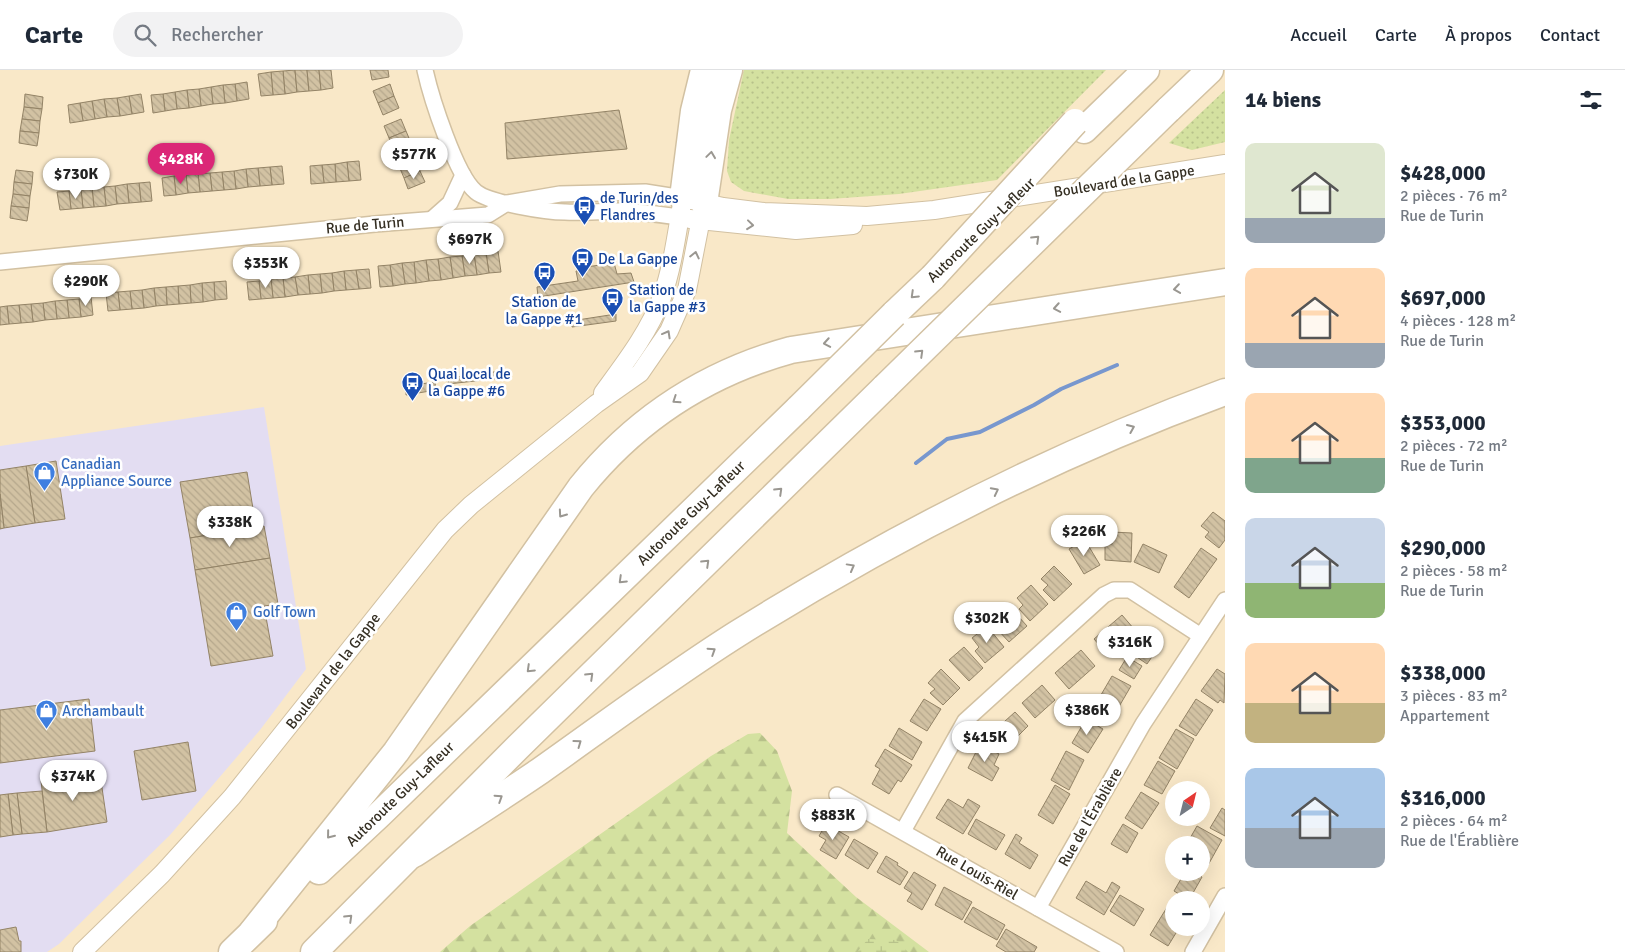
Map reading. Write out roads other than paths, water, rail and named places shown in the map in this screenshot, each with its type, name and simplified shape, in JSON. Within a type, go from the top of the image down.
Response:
[{"type":"highway","points":[[692,210],[694,111],[704,70]]},
{"type":"highway","points":[[692,210],[729,70]]},
{"type":"highway","points":[[1080,126],[1123,70]]},
{"type":"highway","points":[[1080,126],[1146,70]]},
{"type":"highway","points":[[314,952],[414,854],[525,740],[1208,72]]},
{"type":"highway","name":"Autoroute Guy-Lafleur","points":[[232,952],[379,815],[799,408],[933,276],[1080,126]]},
{"type":"highway","points":[[252,932],[396,752],[581,487],[616,448],[656,414],[712,379],[745,365],[791,350],[1225,282]]},
{"type":"highway","points":[[414,854],[538,772],[675,675],[796,598],[913,532],[1087,448],[1225,392]]},
{"type":"street","points":[[425,70],[437,108],[463,175],[469,185],[480,195],[507,203],[564,212],[692,210]]},
{"type":"street","name":"Boulevard de la Gappe","points":[[82,952],[162,874],[232,797],[441,534],[471,505],[596,404],[640,373],[669,331],[687,290],[692,210],[867,216],[934,210],[1225,164]]},
{"type":"street","points":[[432,219],[450,203],[463,175]]},
{"type":"street","name":"Rue de Turin","points":[[0,262],[432,219],[445,220],[488,216],[507,203],[560,194],[657,193],[692,210]]},
{"type":"street","points":[[903,831],[965,721],[1104,595],[1114,590],[1130,590],[1201,636]]},
{"type":"street","name":"Rue de l'Érablière","points":[[1038,908],[1142,724],[1225,600]]},
{"type":"street","name":"Rue Louis-Riel","points":[[837,795],[1116,952]]},
{"type":"street","points":[[1193,952],[1225,896]]},
{"type":"waterway","points":[[916,463],[947,439],[980,432],[1061,389],[1117,365]]},
{"type":"place","name":"de Turin/des Flandres","points":[[584,226]]},
{"type":"place","name":"De La Gappe","points":[[582,278]]},
{"type":"place","name":"Station de la Gappe #1","points":[[544,292]]},
{"type":"place","name":"Station de la Gappe #3","points":[[613,318]]},
{"type":"place","name":"Quai local de la Gappe #6","points":[[412,402]]},
{"type":"place","name":"Canadian Appliance Source","points":[[45,492]]},
{"type":"place","name":"Golf Town","points":[[237,631]]},
{"type":"place","name":"Archambault","points":[[46,730]]}]
